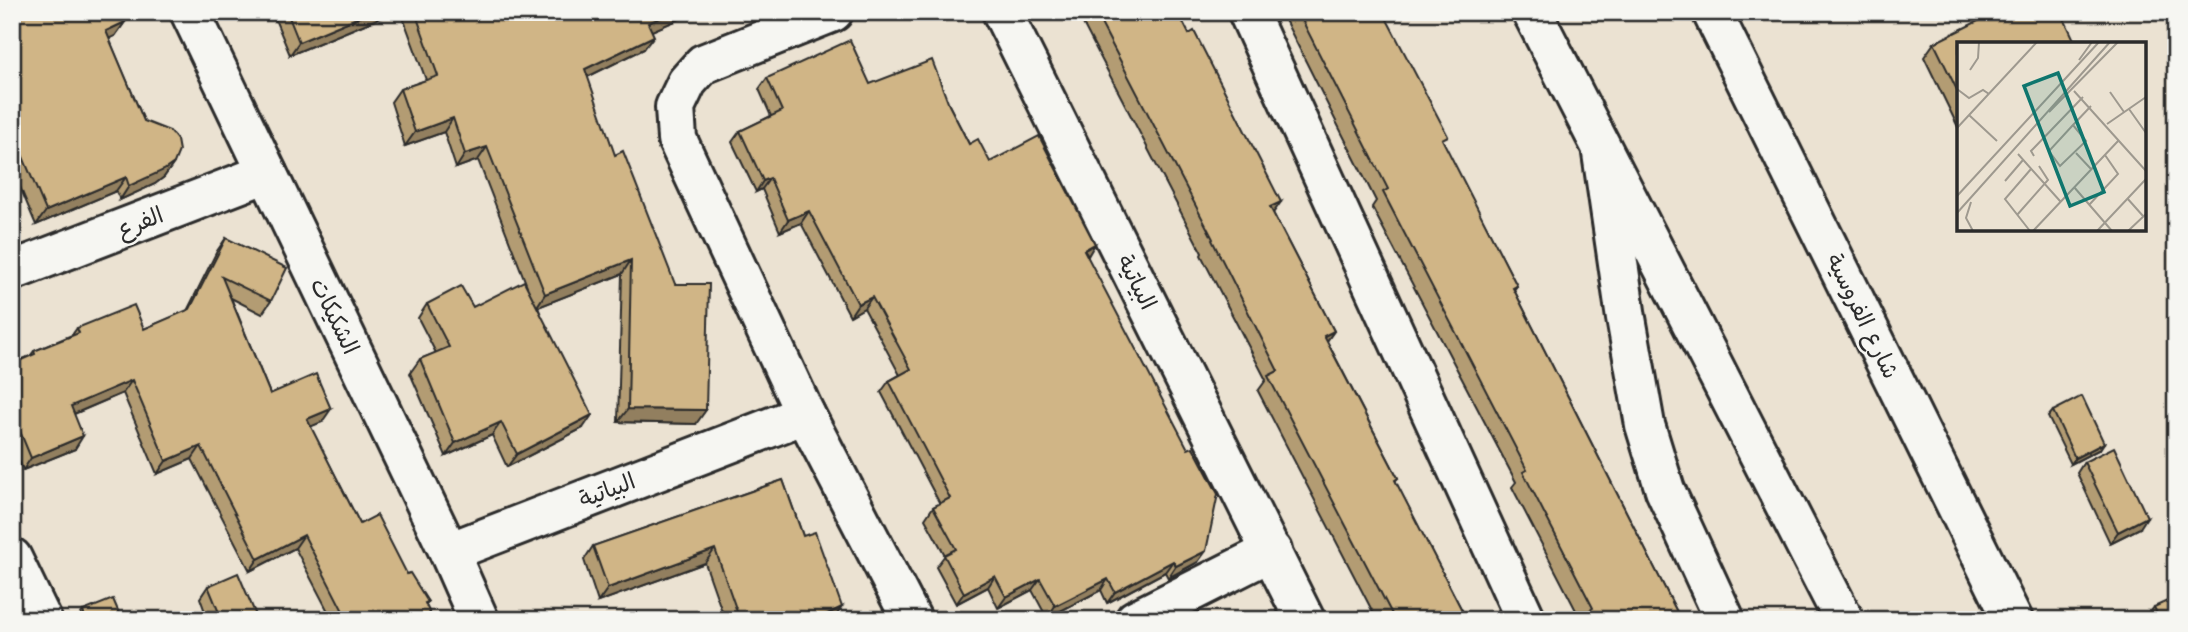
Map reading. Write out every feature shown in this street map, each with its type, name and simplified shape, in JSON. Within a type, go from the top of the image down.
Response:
[{"type":"main road","name":"الشكيكات","points":[[190,12],[479,620]]},
{"type":"main road","points":[[833,12],[703,64],[687,82],[675,107],[677,139],[805,414],[912,620]]},
{"type":"main road","name":"البياتية","points":[[1002,12],[1305,620]]},
{"type":"main road","points":[[1248,12],[1526,620]]},
{"type":"main road","points":[[1532,12],[1844,620]]},
{"type":"main road","name":"شارع الفروسية","points":[[1712,12],[2014,620]]},
{"type":"main road","points":[[1601,148],[1645,425],[1665,490],[1725,620]]},
{"type":"main road","name":"الفرع","points":[[12,271],[267,173]]},
{"type":"main road","name":"البياتية","points":[[449,552],[805,414]]},
{"type":"main road","points":[[1135,620],[1272,551]]},
{"type":"main road","points":[[12,558],[42,620]]},
{"type":"building","points":[[25,12],[120,12],[125,22],[106,31],[144,121],[170,131],[177,140],[179,151],[174,163],[129,186],[126,177],[46,211],[12,131],[12,18]]},
{"type":"building","points":[[287,12],[371,12],[299,42]]},
{"type":"building","points":[[415,12],[674,12],[648,23],[654,36],[585,69],[615,155],[623,151],[675,284],[709,284],[706,410],[628,409],[631,260],[545,294],[487,147],[465,154],[453,118],[415,132],[400,89],[438,76]]},
{"type":"building","points":[[1095,12],[1178,12],[1189,34],[1194,31],[1281,202],[1270,207],[1334,331],[1324,336],[1398,478],[1395,480],[1467,620],[1395,620],[1268,376],[1278,371]]},
{"type":"building","points":[[1298,12],[1383,12],[1448,136],[1442,139],[1517,286],[1513,288],[1681,620],[1595,620],[1590,610],[1593,608],[1523,472],[1527,470],[1383,192],[1388,189]]},
{"type":"building","points":[[1996,12],[2061,12],[2075,42],[1957,42],[1957,90],[1934,43]]},
{"type":"building","points":[[850,40],[870,84],[932,60],[949,105],[969,144],[978,139],[990,162],[1039,136],[1095,244],[1084,250],[1188,449],[1193,447],[1218,494],[1206,551],[1176,566],[1173,561],[1115,592],[1108,579],[1055,606],[1040,579],[1006,597],[995,576],[964,593],[944,555],[956,549],[933,507],[950,498],[889,381],[911,369],[872,297],[858,304],[809,211],[788,220],[770,178],[763,181],[740,131],[782,111],[767,78]]},
{"type":"building","points":[[226,238],[287,268],[271,301],[222,277],[270,394],[316,374],[331,409],[307,419],[360,524],[377,515],[407,574],[410,573],[428,602],[425,603],[433,620],[330,620],[344,613],[304,535],[258,559],[201,446],[166,461],[132,380],[71,406],[83,436],[31,458],[12,412],[12,364],[35,354],[34,351],[79,333],[77,328],[134,305],[144,329],[190,309]]},
{"type":"building","points":[[524,281],[592,415],[517,454],[501,422],[455,443],[420,359],[449,347],[427,304],[461,286],[473,307]]},
{"type":"building","points":[[2082,396],[2104,443],[2075,458],[2053,411]]},
{"type":"building","points":[[2114,447],[2147,517],[2118,532],[2084,462]]},
{"type":"building","points":[[783,480],[803,536],[815,532],[842,607],[823,616],[825,620],[740,620],[715,549],[608,588],[593,546]]},
{"type":"building","points":[[238,573],[258,620],[222,620],[208,586]]},
{"type":"building","points":[[2176,597],[2176,620],[2160,620],[2154,607]]},
{"type":"building","points":[[113,599],[122,620],[86,620],[83,611]]}]
